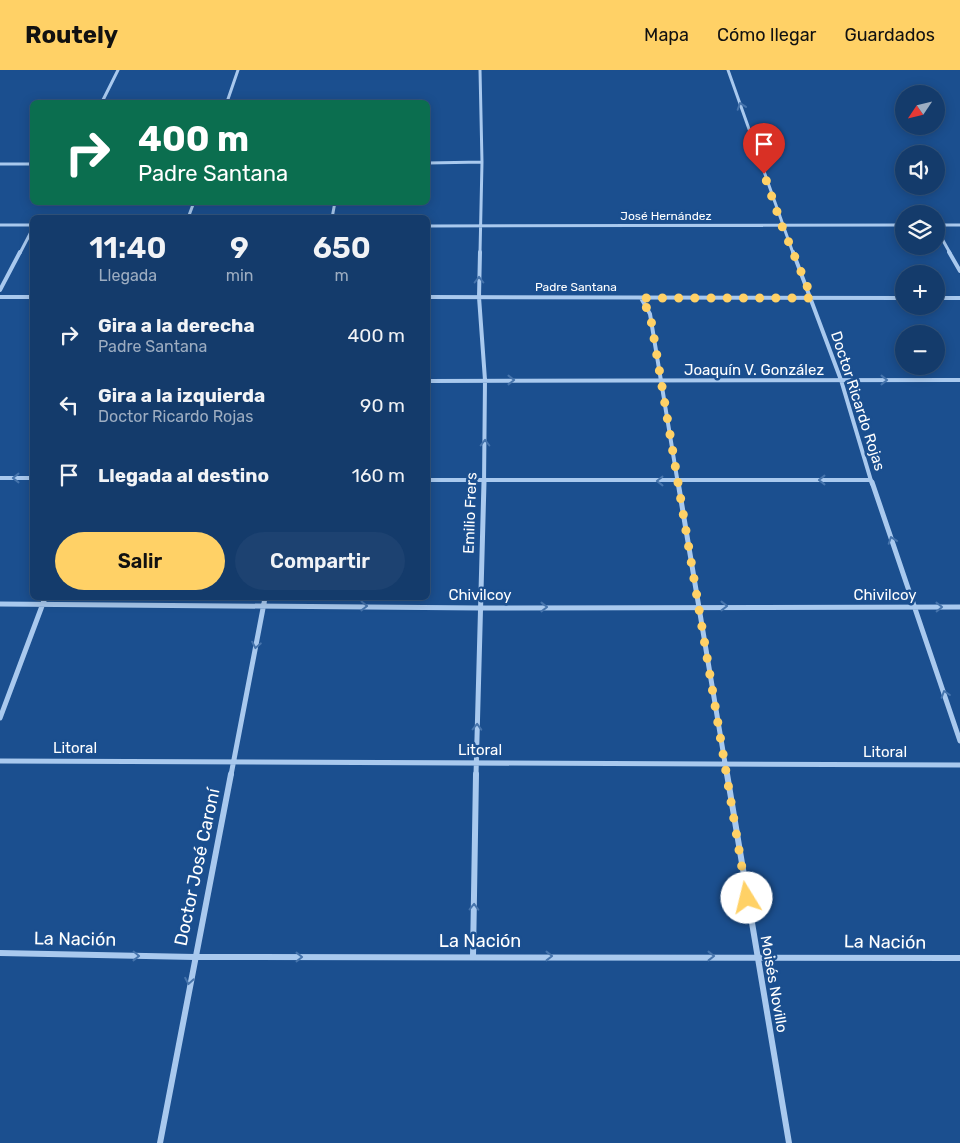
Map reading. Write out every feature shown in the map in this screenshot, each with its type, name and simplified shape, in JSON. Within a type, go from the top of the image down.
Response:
[{"type":"street","points":[[103,100],[118,70]]},
{"type":"street","points":[[228,100],[238,70]]},
{"type":"street","name":"Emilio Frers","points":[[473,956],[485,380],[479,297],[479,226],[482,162],[480,70]]},
{"type":"street","name":"Doctor Ricardo Rojas","points":[[728,70],[782,226],[812,298],[841,380],[871,480],[960,741]]},
{"type":"street","points":[[430,163],[482,162]]},
{"type":"street","points":[[0,164],[30,164]]},
{"type":"street","points":[[0,225],[30,225]]},
{"type":"street","name":"José Hernández","points":[[430,226],[895,225]]},
{"type":"street","points":[[945,226],[960,225]]},
{"type":"street","points":[[0,290],[30,234]]},
{"type":"street","points":[[945,244],[960,271]]},
{"type":"street","points":[[0,297],[30,297]]},
{"type":"street","name":"Padre Santana","points":[[430,297],[895,298]]},
{"type":"street","name":"Moisés Novillo","points":[[641,298],[650,314],[659,381],[679,481],[724,764],[789,1143]]},
{"type":"street","points":[[945,298],[960,298]]},
{"type":"street","name":"Joaquín V. González","points":[[430,380],[960,380]]},
{"type":"street","points":[[0,478],[30,478]]},
{"type":"street","points":[[430,480],[871,480]]},
{"type":"street","points":[[0,718],[44,600]]},
{"type":"street","name":"Doctor José Caroní","points":[[160,1143],[194,957],[265,600]]},
{"type":"street","name":"Chivilcoy","points":[[0,604],[480,608],[698,606],[960,607]]},
{"type":"street","name":"Litoral","points":[[0,761],[960,765]]},
{"type":"street","name":"La Nación","points":[[0,952],[194,957],[756,956],[960,958]]},
{"type":"route","points":[[747,898],[679,481],[659,381],[650,314],[641,298],[812,298],[782,226],[764,174]]}]
